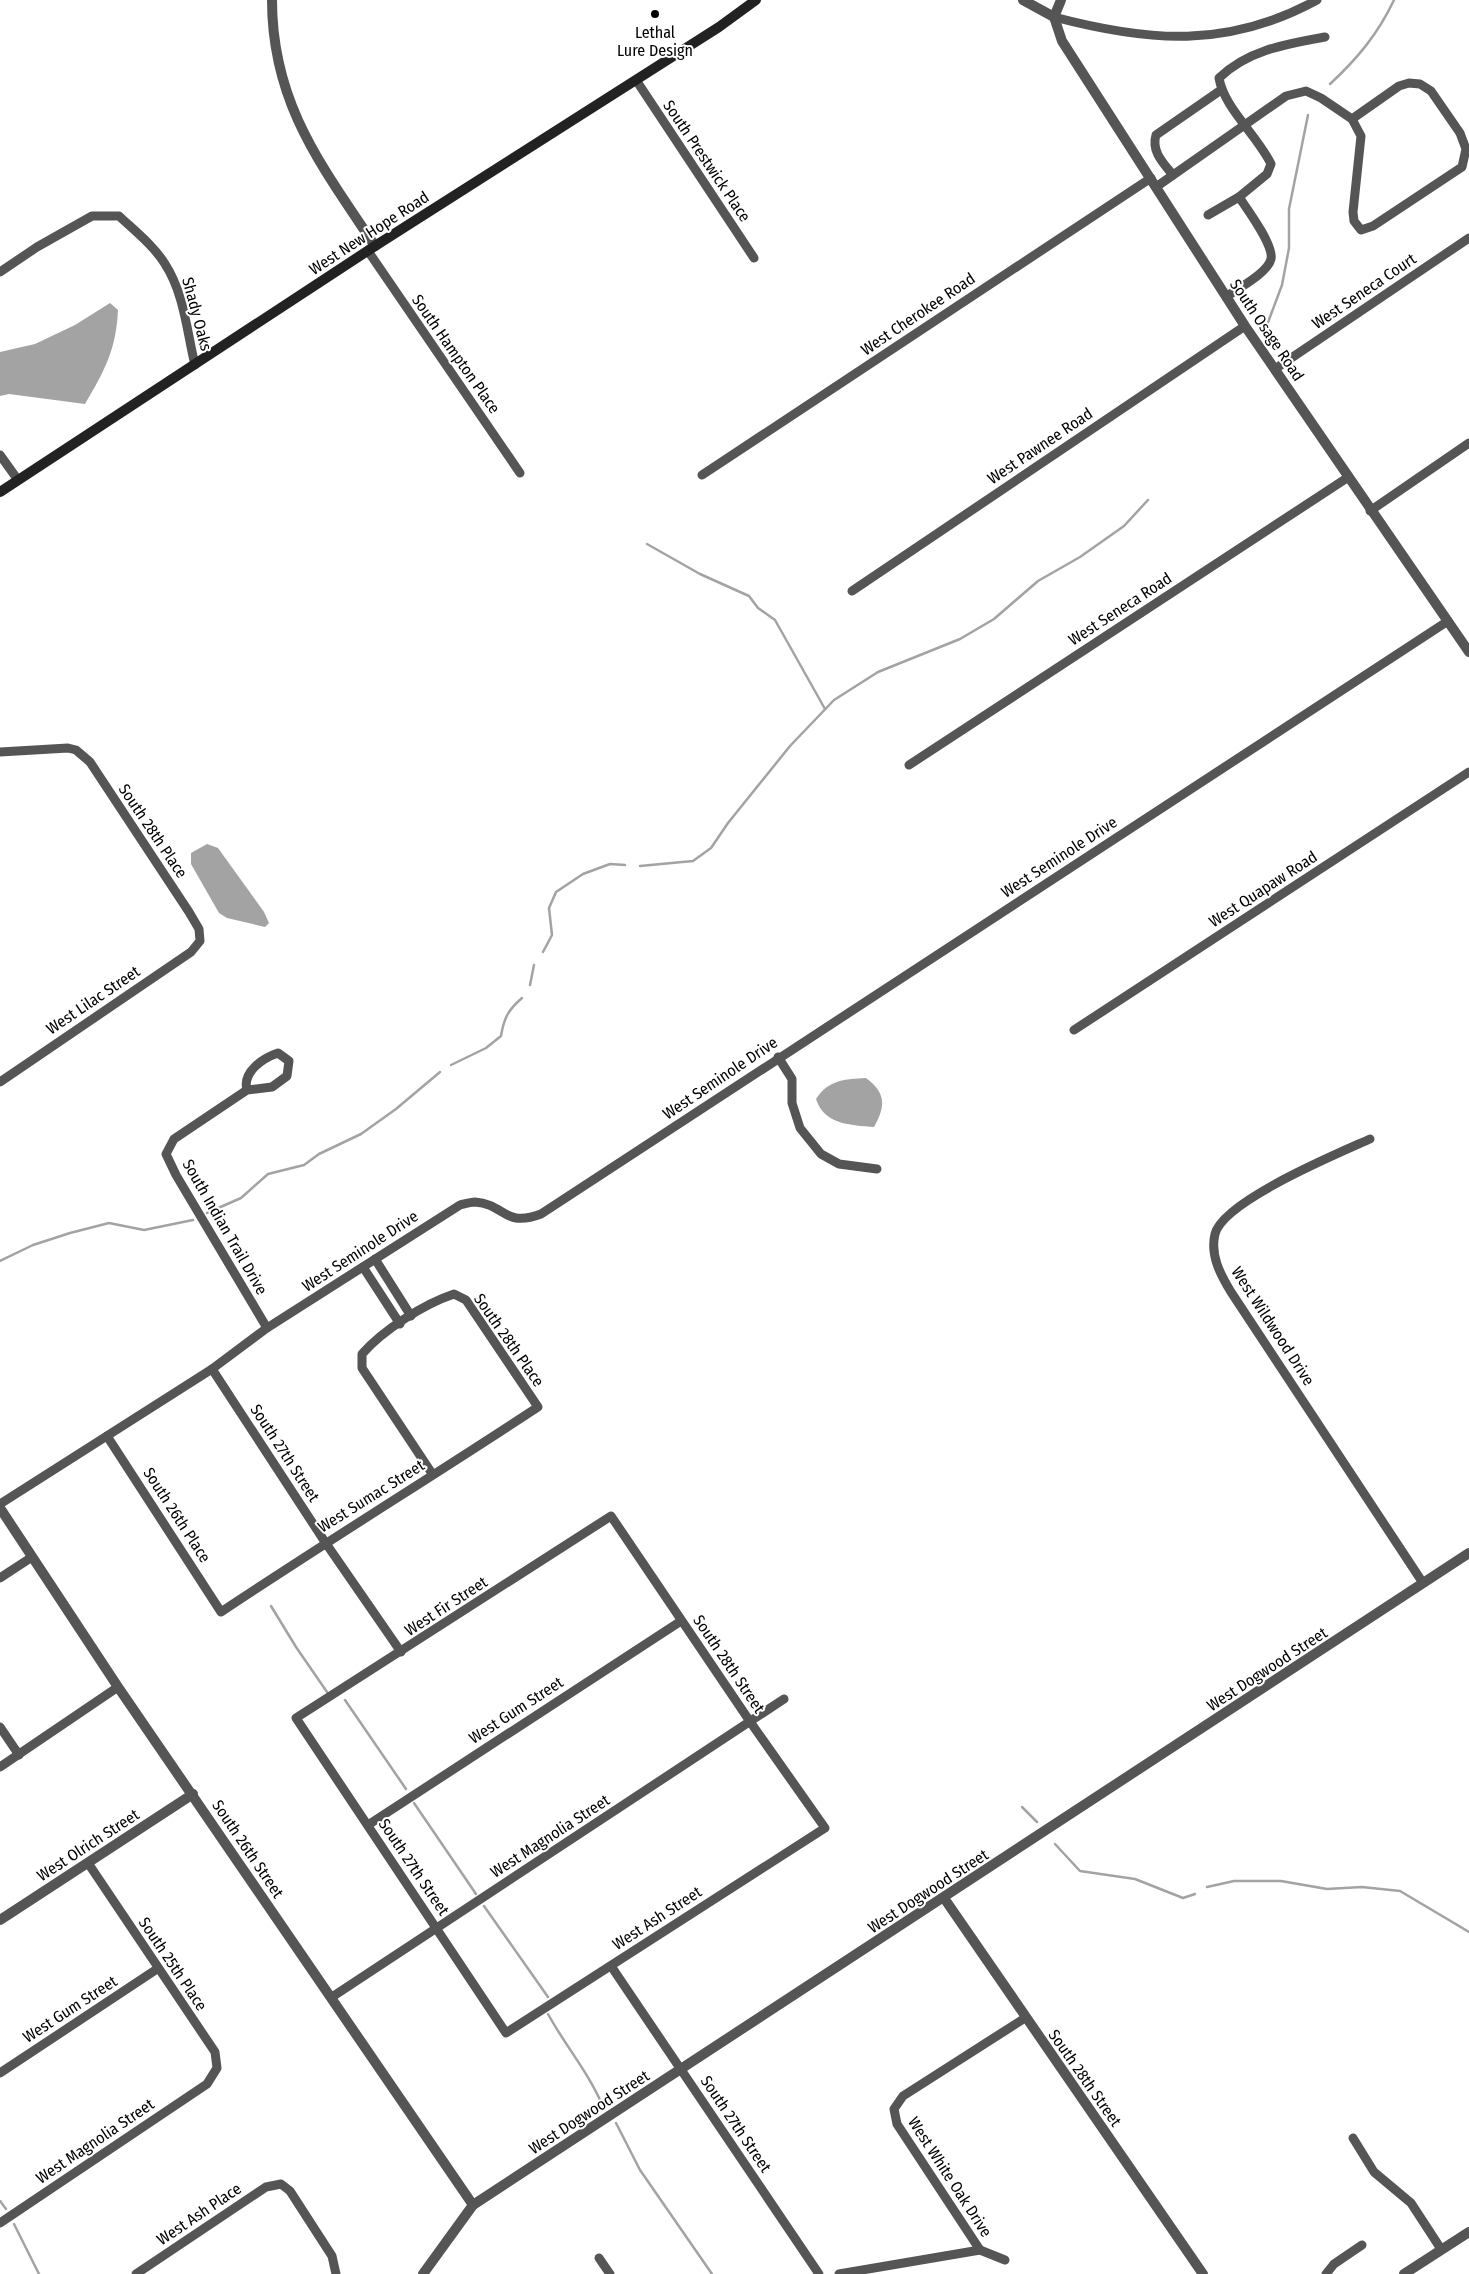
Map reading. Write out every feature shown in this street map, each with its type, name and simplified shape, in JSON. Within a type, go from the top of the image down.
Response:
[{"type":"main road","name":"West New Hope Road","points":[[0,492],[371,249],[719,27],[756,0]]},
{"type":"street","name":"South Hampton Place","points":[[272,0],[281,72],[297,120],[322,168],[371,249],[520,473]]},
{"type":"street","points":[[1023,0],[1054,17],[1121,33],[1182,36],[1219,34],[1245,29],[1276,20],[1317,0]]},
{"type":"street","points":[[1054,17],[1061,0]]},
{"type":"street","name":"South Osage Road","points":[[1054,17],[1062,41],[1226,297],[1347,478],[1469,652]]},
{"type":"street","points":[[1208,215],[1239,197],[1268,174],[1271,164],[1246,124],[1221,90],[1219,78],[1229,68],[1254,53],[1287,44],[1325,37]]},
{"type":"street","name":"South Prestwick Place","points":[[636,80],[754,258]]},
{"type":"street","points":[[1409,83],[1420,84],[1432,91],[1460,133],[1466,149],[1462,167],[1373,226],[1361,230],[1354,221],[1353,212],[1361,136],[1352,118],[1399,86],[1409,83]]},
{"type":"street","points":[[1173,175],[1153,144],[1156,135],[1221,90]]},
{"type":"street","name":"West Cherokee Road","points":[[702,475],[1153,182],[1173,175],[1286,96],[1306,91],[1321,98],[1352,118]]},
{"type":"street","points":[[1226,297],[1266,268],[1271,259],[1270,249],[1239,197]]},
{"type":"street","name":"Shady Oaks","points":[[0,272],[37,247],[92,216],[119,216],[144,238],[165,264],[178,291],[195,365]]},
{"type":"street","name":"West Seneca Court","points":[[1275,369],[1469,238]]},
{"type":"street","name":"West Pawnee Road","points":[[852,591],[1245,326]]},
{"type":"street","points":[[1370,511],[1469,443]]},
{"type":"street","points":[[0,455],[18,480]]},
{"type":"street","name":"West Seneca Road","points":[[909,765],[1347,478]]},
{"type":"street","name":"West Seminole Drive","points":[[0,1504],[212,1368],[267,1328],[460,1204],[476,1202],[512,1218],[525,1220],[541,1214],[1448,621]]},
{"type":"street","name":"South 28th Place","points":[[0,752],[68,748],[76,750],[90,762],[189,912],[198,929],[200,941]]},
{"type":"street","name":"West Quapaw Road","points":[[1074,1030],[1469,772]]},
{"type":"street","name":"West Lilac Street","points":[[0,1082],[191,952],[200,941]]},
{"type":"street","name":"South Indian Trail Drive","points":[[247,1090],[247,1079],[262,1060],[278,1053],[289,1061],[287,1076],[278,1084],[247,1090],[174,1139],[166,1154],[176,1175],[267,1328]]},
{"type":"street","points":[[778,1058],[792,1078],[792,1103],[800,1128],[821,1154],[840,1164],[878,1170]]},
{"type":"street","name":"West Wildwood Drive","points":[[1370,1139],[1305,1168],[1240,1206],[1222,1221],[1215,1233],[1214,1255],[1231,1292],[1423,1584]]},
{"type":"street","points":[[375,1260],[411,1316]]},
{"type":"street","points":[[364,1267],[400,1324]]},
{"type":"street","name":"South 28th Place","points":[[433,1475],[362,1368],[362,1354],[373,1342],[411,1316],[436,1300],[454,1294],[466,1300],[538,1407]]},
{"type":"street","name":"South 27th Street","points":[[212,1368],[325,1542],[401,1652]]},
{"type":"street","name":"West Sumac Street","points":[[221,1612],[325,1542],[538,1407]]},
{"type":"street","name":"South 26th Place","points":[[107,1436],[221,1612]]},
{"type":"street","name":"South 26th Street","points":[[0,1508],[118,1687],[332,1997],[473,2206]]},
{"type":"street","name":"South 28th Street","points":[[611,1516],[750,1723],[825,1828]]},
{"type":"street","name":"West Fir Street","points":[[296,1718],[611,1516]]},
{"type":"street","name":"West Dogwood Street","points":[[423,2274],[457,2224],[473,2206],[1469,1553]]},
{"type":"street","points":[[0,1578],[32,1557]]},
{"type":"street","name":"West Gum Street","points":[[368,1825],[681,1621]]},
{"type":"street","points":[[0,1767],[118,1687]]},
{"type":"street","name":"West Magnolia Street","points":[[332,1997],[784,1699]]},
{"type":"street","name":"South 27th Street","points":[[296,1718],[506,2032]]},
{"type":"street","points":[[0,1728],[19,1755]]},
{"type":"street","name":"West Olrich Street","points":[[0,1920],[192,1794]]},
{"type":"street","name":"West Ash Street","points":[[506,2032],[825,1828]]},
{"type":"street","name":"South 25th Place","points":[[88,1863],[157,1969],[215,2052],[216,2068],[207,2084]]},
{"type":"street","name":"South 28th Street","points":[[944,1898],[1202,2274]]},
{"type":"street","name":"South 27th Street","points":[[611,1966],[819,2274]]},
{"type":"street","name":"West Gum Street","points":[[0,2073],[157,1969]]},
{"type":"street","name":"West White Oak Drive","points":[[839,2274],[980,2250],[897,2124],[894,2110],[903,2096],[1025,2018]]},
{"type":"street","name":"West Magnolia Street","points":[[0,2223],[207,2084]]},
{"type":"street","points":[[1353,2138],[1374,2172],[1411,2203],[1441,2249]]},
{"type":"street","name":"West Ash Place","points":[[136,2274],[266,2187],[281,2184],[290,2191],[332,2256],[334,2273]]},
{"type":"street","points":[[1404,2274],[1469,2232]]},
{"type":"street","points":[[1326,2274],[1334,2264],[1362,2245]]},
{"type":"street","points":[[980,2250],[1005,2260]]},
{"type":"street","points":[[599,2258],[610,2274]]},
{"type":"shaded area","points":[[110,303],[118,310],[115,337],[104,370],[85,404],[9,394],[0,396],[0,352],[35,344],[75,325]]},
{"type":"shaded area","points":[[207,844],[218,848],[264,912],[269,923],[265,927],[227,918],[219,913],[191,864],[191,853]]},
{"type":"shaded area","points":[[866,1078],[877,1089],[882,1100],[881,1113],[874,1127],[839,1122],[825,1114],[820,1108],[816,1099],[832,1084],[844,1080]]},
{"type":"waterway","points":[[1330,84],[1366,45],[1381,24],[1394,0]]},
{"type":"waterway","points":[[1267,325],[1282,285],[1289,248],[1289,209],[1308,115]]},
{"type":"waterway","points":[[640,866],[693,861],[711,848],[728,823],[790,746],[834,700],[878,672],[960,639],[994,619],[1038,581],[1080,557],[1124,526],[1148,500]]},
{"type":"waterway","points":[[647,544],[700,574],[749,596],[758,608],[775,620],[825,709]]},
{"type":"waterway","points":[[543,952],[552,935],[549,908],[556,892],[583,874],[610,864],[625,865]]},
{"type":"waterway","points":[[530,985],[534,965]]},
{"type":"waterway","points":[[451,1065],[486,1048],[501,1036],[507,1015],[522,998]]},
{"type":"waterway","points":[[207,1213],[241,1198],[268,1174],[304,1165],[319,1154],[361,1134],[396,1109],[440,1072]]},
{"type":"waterway","points":[[0,1261],[33,1245],[109,1223],[144,1230],[193,1220]]},
{"type":"waterway","points":[[271,1606],[327,1692]]},
{"type":"waterway","points":[[345,1700],[406,1789]]},
{"type":"waterway","points":[[414,1803],[476,1894]]},
{"type":"waterway","points":[[1022,1807],[1037,1822]]},
{"type":"waterway","points":[[1055,1844],[1080,1871],[1135,1879],[1183,1898],[1195,1894]]},
{"type":"waterway","points":[[1207,1887],[1234,1881],[1281,1881],[1327,1889],[1362,1887],[1400,1891],[1469,1932]]},
{"type":"waterway","points":[[484,1906],[548,1997]]},
{"type":"waterway","points":[[548,2014],[585,2072],[604,2109]]},
{"type":"waterway","points":[[616,2123],[640,2170],[712,2274]]},
{"type":"waterway","points":[[0,2201],[6,2209]]},
{"type":"waterway","points":[[14,2224],[39,2274]]},
{"type":"place","name":"Lethal Lure Design","points":[[655,14]]}]
